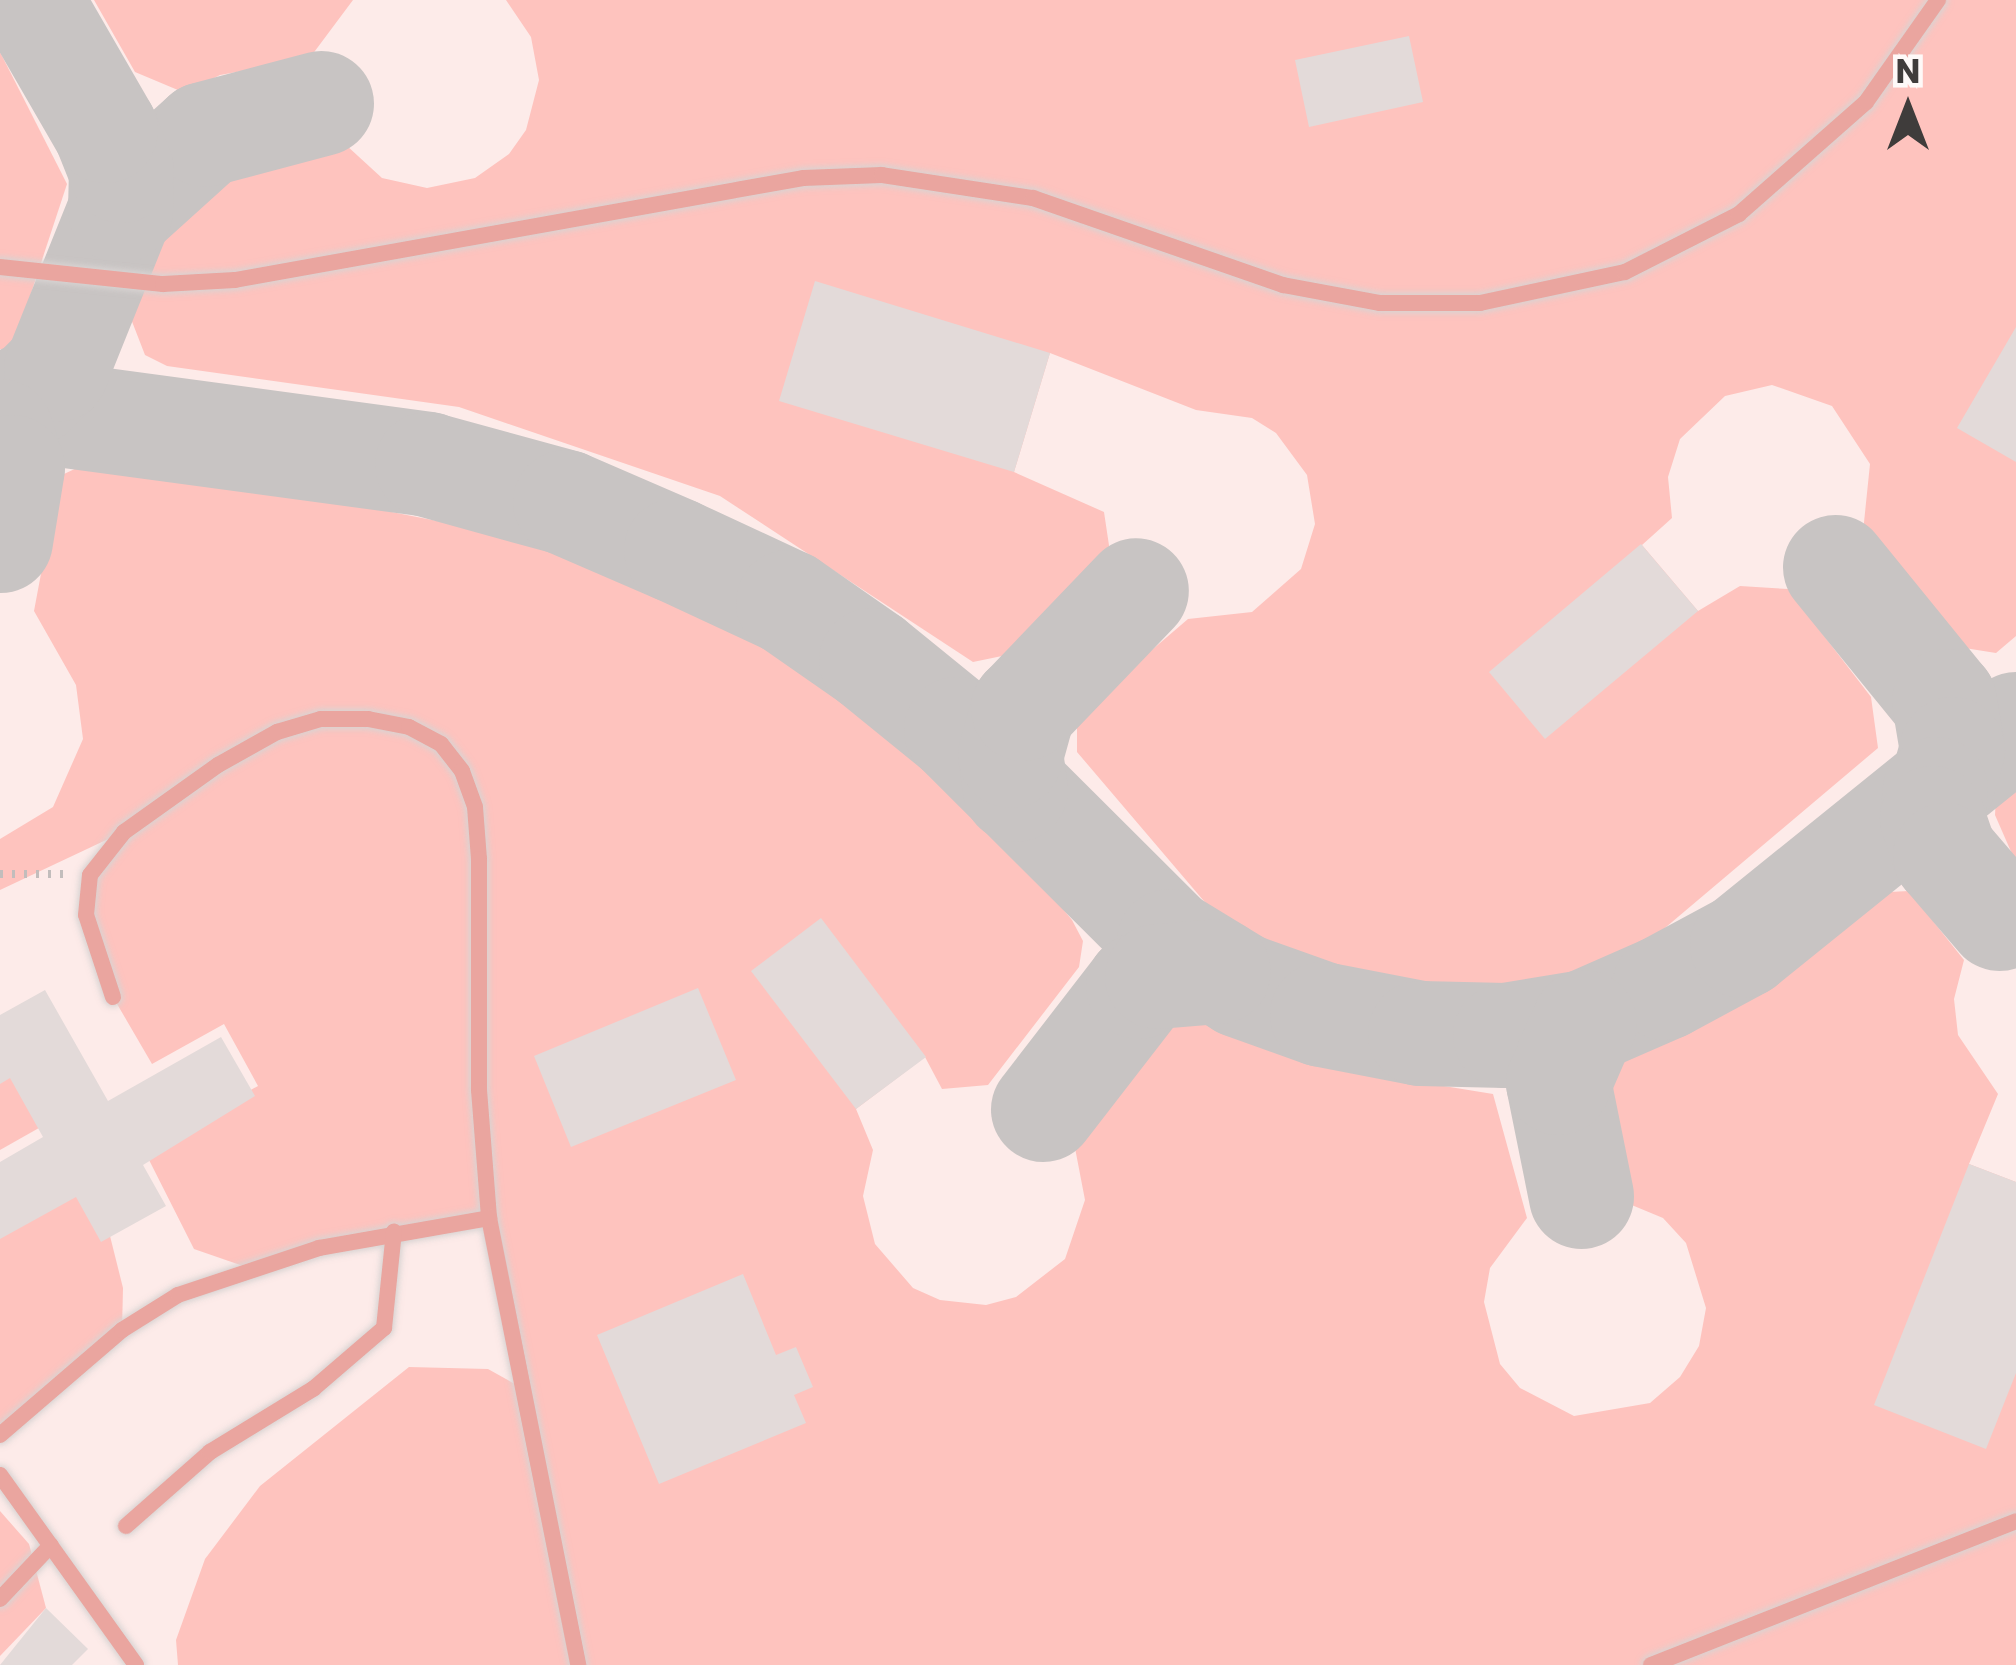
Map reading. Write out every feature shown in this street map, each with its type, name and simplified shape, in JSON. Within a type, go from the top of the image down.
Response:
[{"type":"lane","points":[[0,267],[163,284],[236,280],[802,178],[882,175],[1033,198],[1283,285],[1380,303],[1480,303],[1624,272],[1738,214],[1866,102],[1938,0]]},
{"type":"lane","points":[[113,997],[86,915],[90,875],[124,832],[278,732],[321,719],[368,719],[441,744],[462,771],[476,807],[479,1090],[489,1218],[578,1665]]},
{"type":"lane","points":[[0,1435],[122,1330],[178,1295],[246,1267],[394,1232],[489,1218]]},
{"type":"lane","points":[[126,1526],[210,1452],[313,1389],[384,1328],[394,1232]]},
{"type":"lane","points":[[0,1475],[136,1665]]},
{"type":"lane","points":[[1651,1665],[2016,1521]]},
{"type":"lane","points":[[0,1599],[51,1545]]},
{"type":"path","points":[[0,874],[90,875]]},
{"type":"shaded area","points":[[0,0],[2016,0],[2016,1665],[0,1665]]},
{"type":"shaded area","points":[[94,0],[353,0],[309,59],[220,75],[185,93],[135,72]]},
{"type":"shaded area","points":[[506,0],[2016,0],[2016,636],[1996,653],[1952,646],[1889,573],[1863,532],[1870,464],[1832,406],[1772,385],[1725,396],[1680,439],[1668,477],[1672,518],[1642,545],[1698,611],[1740,586],[1788,589],[1871,697],[1878,748],[1659,933],[1580,971],[1507,986],[1434,986],[1281,955],[1209,907],[1077,752],[1077,724],[1097,697],[1188,619],[1252,612],[1301,569],[1315,524],[1307,475],[1276,433],[1252,418],[1196,410],[1050,353],[1014,472],[1104,512],[1110,552],[1002,656],[973,662],[720,496],[459,407],[167,366],[145,355],[126,306],[167,227],[245,164],[334,134],[382,178],[427,188],[475,178],[509,154],[526,130],[539,80],[531,37]]},
{"type":"shaded area","points":[[0,52],[67,184],[12,351],[0,349]]},
{"type":"shaded area","points":[[81,466],[274,489],[540,541],[748,633],[847,699],[1005,838],[1072,920],[1083,941],[1079,967],[988,1085],[942,1089],[925,1057],[856,1109],[873,1150],[863,1196],[875,1244],[913,1288],[940,1300],[986,1305],[1016,1297],[1065,1259],[1085,1200],[1075,1148],[1158,1035],[1191,1019],[1333,1068],[1493,1094],[1527,1218],[1490,1268],[1484,1302],[1500,1364],[1520,1388],[1574,1416],[1650,1403],[1680,1377],[1699,1346],[1706,1308],[1686,1243],[1663,1218],[1610,1196],[1610,1071],[1622,1056],[1763,981],[1870,893],[1909,891],[1964,960],[1954,999],[1958,1035],[1998,1094],[1969,1164],[2016,1182],[2016,1665],[178,1665],[176,1640],[205,1559],[260,1486],[409,1367],[488,1369],[522,1388],[490,1219],[246,1267],[194,1249],[144,1150],[258,1086],[224,1024],[152,1064],[113,997],[97,958],[90,875],[121,833],[0,890],[0,839],[53,807],[83,739],[76,685],[34,611],[56,494],[64,474]]},
{"type":"shaded area","points":[[2016,775],[2016,863],[1995,815],[1996,796]]},
{"type":"shaded area","points":[[12,1062],[46,1124],[0,1150],[0,1069]]},
{"type":"shaded area","points":[[82,1186],[110,1236],[123,1288],[122,1330],[0,1435],[0,1231]]},
{"type":"shaded area","points":[[0,1511],[29,1544],[46,1608],[0,1656]]},
{"type":"building","points":[[1409,36],[1423,102],[1309,127],[1295,60]]},
{"type":"building","points":[[815,281],[1050,353],[1014,472],[779,401]]},
{"type":"building","points":[[2016,327],[2016,462],[1957,428]]},
{"type":"building","points":[[1641,544],[1698,611],[1545,739],[1489,672]]},
{"type":"building","points":[[821,918],[926,1057],[856,1109],[751,971]]},
{"type":"building","points":[[698,988],[736,1080],[571,1147],[534,1056]]},
{"type":"building","points":[[45,990],[108,1101],[221,1037],[255,1096],[143,1165],[166,1206],[101,1242],[76,1197],[0,1239],[0,1162],[43,1137],[10,1078],[0,1084],[0,1015]]},
{"type":"building","points":[[1969,1164],[2016,1182],[2016,1373],[1986,1449],[1874,1405]]},
{"type":"building","points":[[743,1274],[776,1355],[796,1347],[813,1387],[794,1395],[806,1423],[659,1484],[597,1335]]},
{"type":"building","points":[[46,1608],[88,1649],[72,1665],[0,1665]]},
{"type":"taxiway","points":[[0,406],[33,392],[56,369],[120,210],[121,170],[105,130],[30,0]]},
{"type":"taxiway","points":[[120,210],[204,134],[321,103]]},
{"type":"taxiway","points":[[0,406],[427,464],[565,502],[676,550],[788,602],[871,660],[956,729],[1169,941],[1241,985],[1322,1014],[1420,1033],[1505,1035],[1584,1022],[1664,987],[1742,945],[2016,724]]},
{"type":"taxiway","points":[[0,431],[12,467],[0,540]]},
{"type":"taxiway","points":[[1835,567],[1944,701],[1952,749],[1942,784]]},
{"type":"taxiway","points":[[1015,789],[1010,755],[1023,708],[1136,590]]},
{"type":"taxiway","points":[[1935,789],[1932,818],[1945,855],[1999,918]]},
{"type":"taxiway","points":[[1043,1109],[1138,986],[1157,976],[1218,971]]},
{"type":"taxiway","points":[[1581,1196],[1558,1082],[1584,1022]]}]
